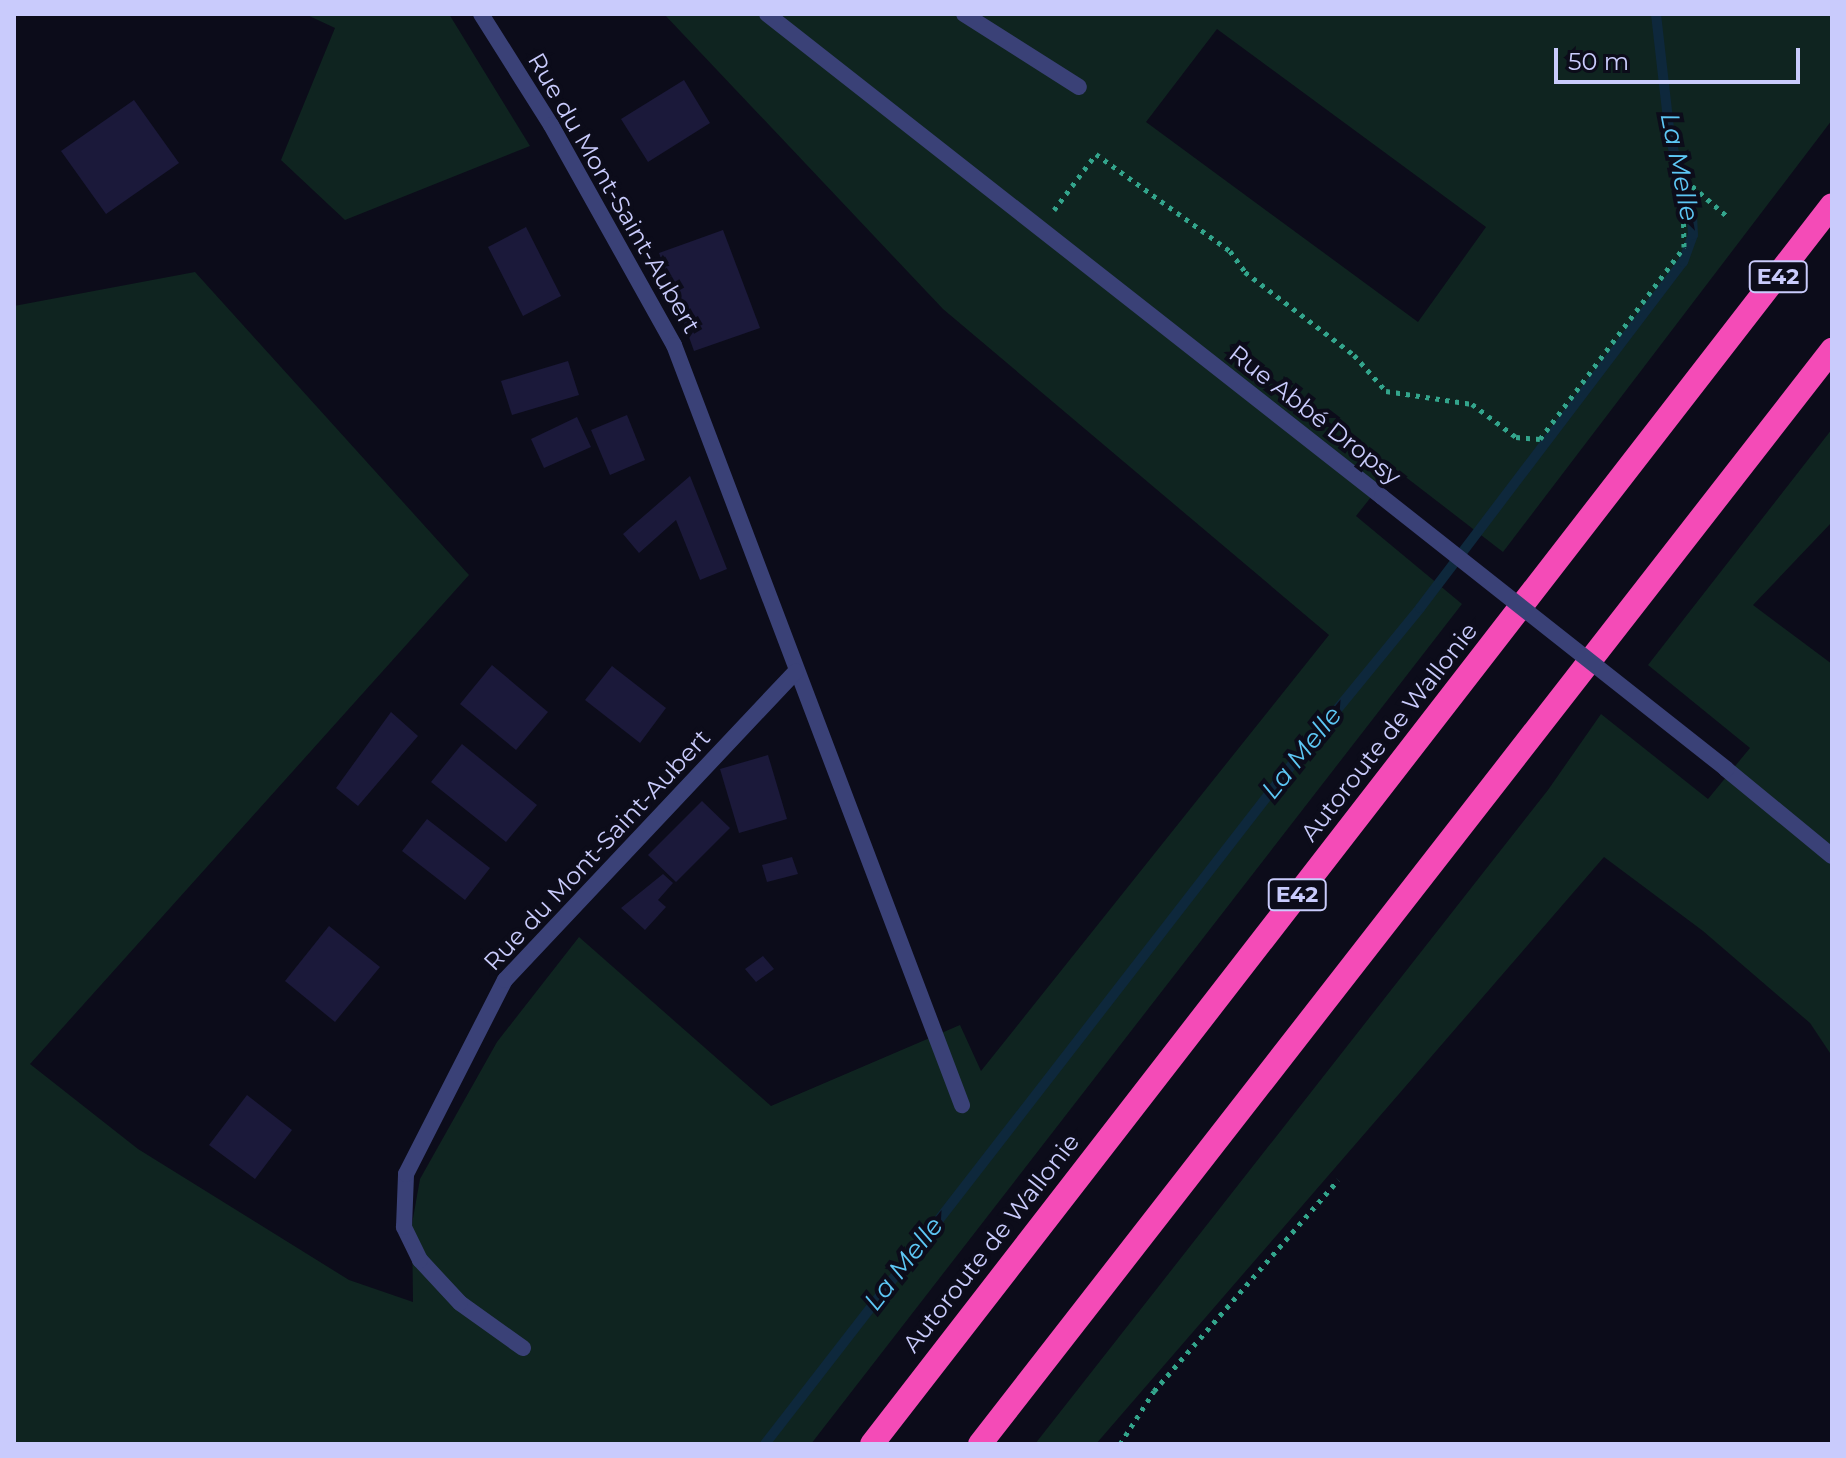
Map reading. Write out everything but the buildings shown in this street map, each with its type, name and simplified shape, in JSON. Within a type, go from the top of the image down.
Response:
[{"type":"highway","name":"Autoroute de Wallonie","points":[[872,1444],[1832,205]]},
{"type":"highway","points":[[980,1444],[1832,350]]},
{"type":"street","name":"Rue du Mont-Saint-Aubert","points":[[481,14],[551,125],[674,345],[962,1105]]},
{"type":"street","name":"Rue Abbé Dropsy","points":[[767,14],[1382,497],[1832,856]]},
{"type":"street","points":[[964,14],[1079,87]]},
{"type":"street","name":"Rue du Mont-Saint-Aubert","points":[[523,1348],[460,1303],[420,1260],[404,1227],[406,1174],[505,980],[796,671]]},
{"type":"path","points":[[1048,218],[1096,154],[1230,251],[1245,272],[1354,355],[1386,391],[1472,404],[1516,437],[1540,439],[1684,247],[1683,194],[1692,186],[1728,217]]},
{"type":"path","points":[[1120,1444],[1154,1391],[1338,1180]]},
{"type":"green space","points":[[305,14],[449,14],[530,146],[345,220],[281,160],[335,28]]},
{"type":"green space","points":[[664,14],[1832,14],[1832,120],[1503,552],[1394,468],[1356,516],[1462,604],[811,1444],[14,1444],[14,306],[195,272],[469,575],[30,1064],[138,1149],[349,1280],[413,1302],[412,1224],[420,1179],[497,1042],[579,937],[771,1106],[960,1025],[981,1071],[1329,635],[943,309]],"holes":[[[1217,29],[1486,227],[1418,322],[1146,122]]]},
{"type":"green space","points":[[1832,429],[1832,522],[1753,605],[1832,664],[1832,1056],[1810,1023],[1703,931],[1604,857],[1096,1444],[1035,1444],[1548,790],[1601,714],[1708,799],[1750,748],[1648,665]]},
{"type":"waterway","name":"La Melle","points":[[765,1444],[1286,772],[1420,608],[1683,262],[1693,235],[1692,217],[1670,137],[1656,14]]}]
